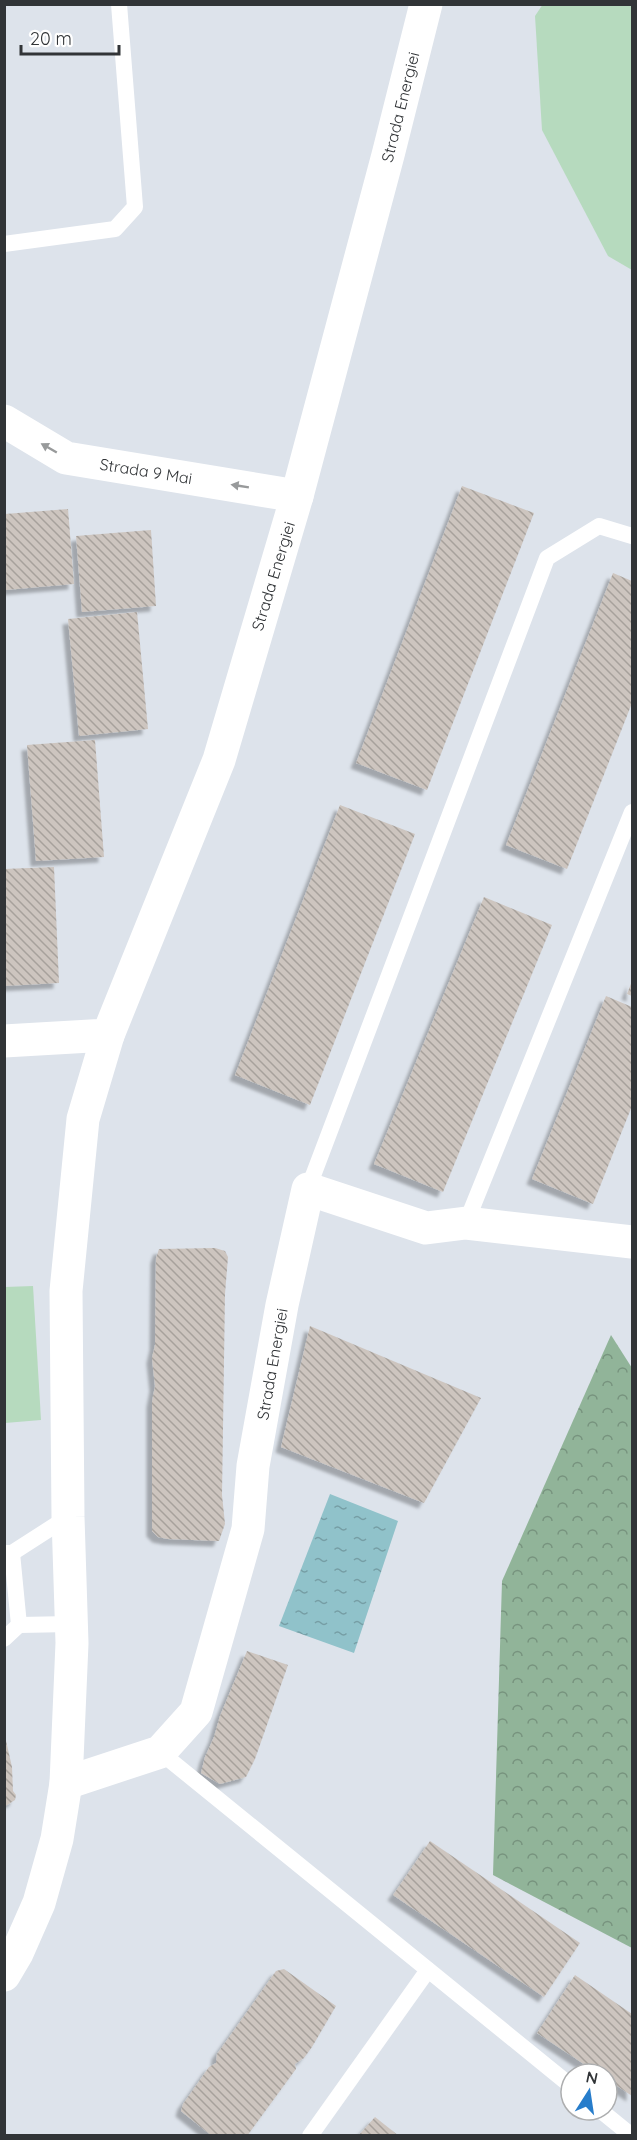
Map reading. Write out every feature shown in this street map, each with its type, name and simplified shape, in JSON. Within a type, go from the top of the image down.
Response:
[{"type":"street","name":"Strada Energiei","points":[[4,1975],[17,1953],[39,1903],[57,1839],[66,1782],[71,1624],[66,1291],[83,1119],[108,1035],[219,760],[297,496],[426,4]]},
{"type":"street","name":"Strada 9 Mai","points":[[4,421],[66,458],[297,496]]},
{"type":"street","points":[[4,1041],[108,1035]]},
{"type":"street","name":"Strada Energiei","points":[[160,1752],[196,1712],[248,1529],[253,1466],[282,1305],[308,1189]]},
{"type":"street","points":[[308,1189],[426,1228],[466,1223],[633,1242]]},
{"type":"street","points":[[66,1782],[160,1752]]},
{"type":"lane","points":[[4,244],[115,229],[135,207],[119,4]]},
{"type":"lane","points":[[308,1189],[547,558],[599,526],[633,536]]},
{"type":"lane","points":[[466,1223],[633,812]]},
{"type":"lane","points":[[19,1625],[8,1553],[68,1516]]},
{"type":"lane","points":[[4,1639],[19,1625],[71,1624]]},
{"type":"lane","points":[[160,1752],[559,2076]]},
{"type":"lane","points":[[309,2136],[428,1970]]},
{"type":"lane","points":[[615,2122],[632,2136]]},
{"type":"green space","points":[[543,4],[632,5],[632,270],[608,256],[542,130],[535,16]]},
{"type":"green space","points":[[33,1286],[41,1420],[5,1423],[5,1287]]},
{"type":"green space","points":[[611,1335],[632,1368],[632,1948],[493,1875],[502,1581]]},
{"type":"water","points":[[330,1494],[398,1521],[354,1653],[279,1626]]},
{"type":"building","points":[[462,486],[534,513],[427,790],[356,763]]},
{"type":"building","points":[[68,509],[74,584],[5,590],[5,514]]},
{"type":"building","points":[[151,530],[156,606],[82,612],[76,536]]},
{"type":"building","points":[[613,573],[632,581],[632,703],[567,869],[506,845]]},
{"type":"building","points":[[137,612],[148,729],[79,736],[68,619]]},
{"type":"building","points":[[95,740],[104,857],[36,861],[27,745]]},
{"type":"building","points":[[340,805],[415,834],[310,1105],[235,1075]]},
{"type":"building","points":[[54,867],[59,983],[4,986],[4,869]]},
{"type":"building","points":[[484,897],[552,925],[443,1192],[374,1164]]},
{"type":"building","points":[[632,981],[632,996],[627,994]]},
{"type":"building","points":[[606,996],[632,1007],[632,1106],[593,1204],[532,1179]]},
{"type":"building","points":[[215,1248],[225,1251],[228,1257],[225,1294],[222,1495],[225,1524],[219,1541],[168,1539],[158,1537],[152,1531],[152,1402],[155,1386],[152,1358],[155,1345],[156,1258],[159,1249]]},
{"type":"building","points":[[310,1326],[481,1398],[424,1503],[281,1447]]},
{"type":"building","points":[[247,1651],[288,1665],[255,1759],[246,1777],[220,1784],[201,1773],[220,1716]]},
{"type":"building","points":[[4,1732],[12,1767],[13,1791],[16,1795],[15,1800],[4,1807]]},
{"type":"building","points":[[430,1841],[580,1943],[544,1997],[393,1895]]},
{"type":"building","points":[[284,1969],[336,2006],[312,2047],[304,2058],[295,2064],[296,2069],[247,2136],[212,2136],[181,2111],[183,2104],[209,2067],[216,2063],[217,2054],[276,1971]]},
{"type":"building","points":[[575,1975],[632,2014],[632,2096],[619,2087],[619,2062],[581,2062],[537,2033]]},
{"type":"building","points":[[375,2117],[399,2136],[358,2136]]}]
